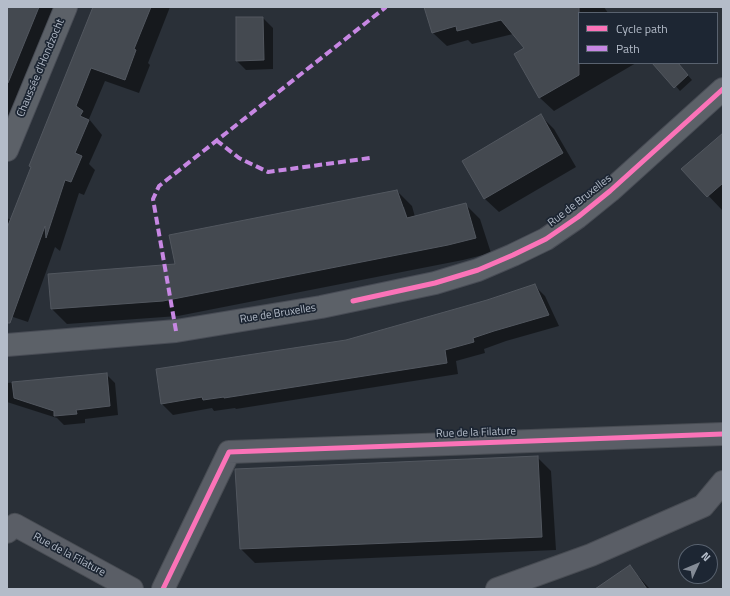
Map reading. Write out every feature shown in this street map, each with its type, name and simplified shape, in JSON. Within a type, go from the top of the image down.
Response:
[{"type":"main road","name":"Chaussée d'Hondzocht","points":[[7,150],[66,7]]},
{"type":"main road","name":"Rue de Bruxelles","points":[[7,345],[184,330],[340,303],[435,283],[478,270],[546,239],[578,217],[723,89]]},
{"type":"street","name":"Rue de la Filature","points":[[163,589],[229,452],[723,434]]},
{"type":"street","points":[[496,589],[591,555],[702,506],[723,482]]},
{"type":"street","name":"Rue de la Filature","points":[[7,532],[15,525],[132,589]]},
{"type":"building","points":[[7,7],[39,7],[8,83],[7,83]]},
{"type":"building","points":[[93,7],[151,7],[134,49],[136,50],[125,80],[91,68],[76,106],[83,111],[80,116],[89,120],[75,153],[82,156],[71,182],[65,180],[46,238],[45,226],[10,323],[7,323],[7,228],[31,167],[29,166]]},
{"type":"building","points":[[424,7],[579,7],[579,75],[539,98],[514,54],[524,48],[501,20],[457,31],[456,26],[432,33]]},
{"type":"building","points":[[236,17],[263,17],[264,60],[236,61]]},
{"type":"building","points":[[653,64],[679,64],[688,75],[674,88]]},
{"type":"building","points":[[541,114],[563,153],[484,199],[462,161]]},
{"type":"building","points":[[723,133],[723,183],[707,197],[681,169]]},
{"type":"building","points":[[397,190],[407,218],[466,203],[476,238],[448,245],[163,301],[51,309],[48,274],[175,264],[169,235]]},
{"type":"building","points":[[535,284],[549,315],[473,338],[474,342],[445,350],[447,363],[224,398],[203,400],[202,397],[161,404],[156,369],[346,340],[487,300]]},
{"type":"building","points":[[107,373],[110,406],[76,410],[77,414],[54,416],[54,411],[14,398],[12,382]]},
{"type":"building","points":[[538,456],[542,537],[240,549],[235,469]]},
{"type":"building","points":[[630,565],[647,589],[595,589]]},
{"type":"marked path","points":[[176,331],[153,199],[159,186],[386,7]]},
{"type":"marked path","points":[[216,140],[239,158],[268,172],[370,158]]},
{"type":"cycle path","points":[[353,301],[435,283],[478,270],[546,239],[578,217],[610,191],[723,89]]},
{"type":"cycle path","points":[[163,589],[229,452],[723,434]]}]
